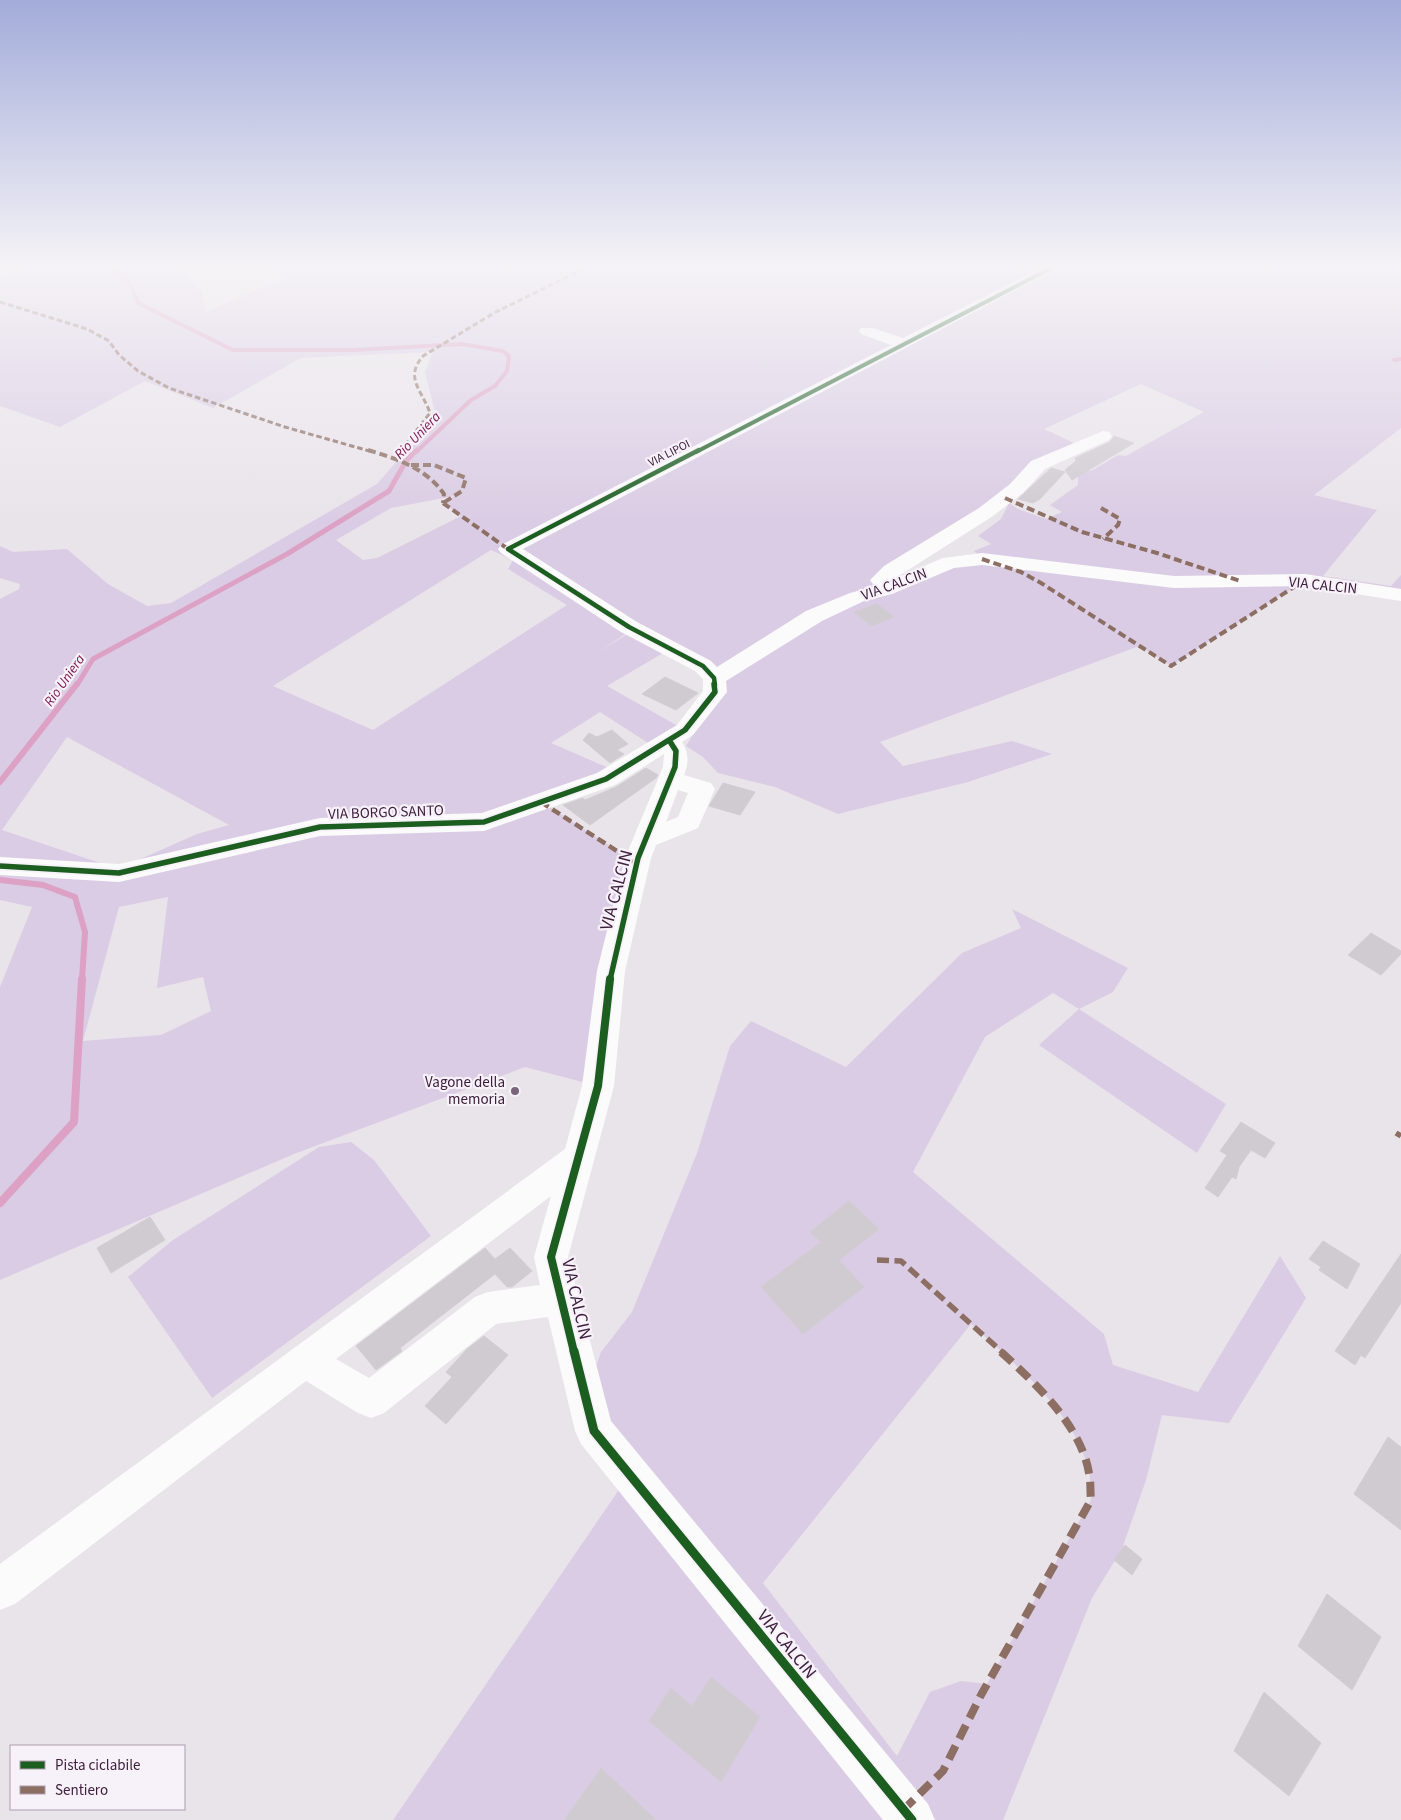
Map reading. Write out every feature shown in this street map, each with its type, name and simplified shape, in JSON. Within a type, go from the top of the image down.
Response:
[{"type":"street","name":"VIA LIPOI","points":[[714,678],[703,666],[629,627],[508,549],[891,351]]},
{"type":"street","points":[[865,595],[891,570],[986,512],[1017,488],[1038,465],[1103,436]]},
{"type":"street","name":"VIA CALCIN","points":[[714,678],[740,664],[814,616],[865,595],[884,590],[950,562],[982,559],[1174,582],[1305,580],[1401,595]]},
{"type":"street","points":[[669,740],[685,730],[715,692],[714,678]]},
{"type":"street","name":"VIA CALCIN","points":[[669,740],[676,751],[675,768],[638,858],[611,971],[598,1086],[551,1257],[594,1431],[912,1820]]},
{"type":"street","name":"VIA BORGO SANTO","points":[[0,866],[120,873],[320,827],[484,822],[606,779],[669,740]]},
{"type":"street","points":[[0,1588],[578,1157]]},
{"type":"street","points":[[305,1360],[371,1400],[488,1309],[561,1299]]},
{"type":"shaded area","points":[[0,351],[1401,351],[1401,428],[1314,495],[1377,510],[1323,576],[1391,586],[1401,575],[1401,595],[1305,580],[1171,666],[1139,646],[880,742],[903,766],[1012,741],[1052,754],[968,782],[838,814],[775,787],[718,773],[703,757],[686,746],[724,682],[639,625],[598,652],[634,630],[670,649],[607,686],[685,730],[656,748],[600,712],[551,743],[618,772],[542,802],[629,858],[598,1086],[525,1067],[294,1154],[0,1280],[0,987],[32,907],[0,900],[0,599],[19,589],[20,584],[0,578],[0,546],[13,552],[67,549],[108,584],[147,606],[171,603],[377,484],[436,416],[425,372],[433,352],[301,358],[213,408],[145,381],[60,427],[0,406]],"holes":[[[1141,384],[1204,412],[1126,456],[1118,455],[1091,471],[1067,466],[1078,475],[1078,485],[1050,505],[1062,512],[1046,519],[1018,509],[1009,503],[1001,519],[978,536],[991,544],[974,551],[982,559],[866,594],[882,579],[1017,488],[1038,465],[1080,446],[1044,429]],[[454,496],[443,503],[461,516],[377,558],[363,560],[336,540],[391,508]],[[491,550],[513,560],[508,569],[567,605],[373,730],[273,686]],[[67,737],[229,825],[197,834],[118,869],[2,830]],[[168,897],[157,988],[203,977],[211,1011],[161,1035],[83,1041],[119,907]]]},
{"type":"shaded area","points":[[1012,909],[1128,968],[1113,992],[1079,1009],[1053,993],[985,1037],[913,1172],[1104,1334],[1113,1365],[1198,1392],[1280,1256],[1306,1298],[1229,1423],[1162,1415],[1146,1480],[1122,1549],[1092,1598],[1003,1820],[393,1820],[629,1475],[585,1398],[601,1352],[632,1312],[697,1153],[730,1046],[751,1021],[846,1067],[962,953],[1021,928]],"holes":[[[971,1324],[1024,1372],[1057,1410],[1071,1430],[1082,1451],[1089,1473],[1091,1500],[987,1684],[961,1681],[930,1692],[897,1756],[763,1583]]]},
{"type":"shaded area","points":[[1079,1009],[1226,1104],[1197,1153],[1039,1045]]},
{"type":"shaded area","points":[[351,1142],[374,1160],[431,1236],[212,1398],[128,1277],[173,1240],[319,1147]]},
{"type":"building","points":[[1114,436],[1134,443],[1072,480],[1065,470],[1076,461],[1075,458],[1110,442]]},
{"type":"building","points":[[1051,468],[1065,472],[1040,499],[1033,503],[1018,499]]},
{"type":"building","points":[[877,604],[894,617],[871,626],[854,612]]},
{"type":"building","points":[[665,677],[698,693],[676,710],[642,694]]},
{"type":"building","points":[[612,730],[628,744],[617,750],[624,754],[610,763],[583,740],[589,733],[597,737]]},
{"type":"building","points":[[646,768],[658,775],[656,778],[590,825],[563,805],[583,798],[585,800],[616,787]]},
{"type":"building","points":[[723,783],[755,792],[740,815],[709,806]]},
{"type":"building","points":[[1371,933],[1401,951],[1401,954],[1381,975],[1348,955]]},
{"type":"building","points":[[1241,1122],[1275,1143],[1265,1158],[1251,1150],[1239,1167],[1236,1179],[1232,1177],[1218,1197],[1205,1188],[1227,1155],[1220,1151]]},
{"type":"building","points":[[849,1201],[879,1229],[839,1260],[864,1287],[803,1334],[761,1287],[821,1242],[810,1232]]},
{"type":"building","points":[[150,1217],[165,1240],[111,1273],[97,1248]]},
{"type":"building","points":[[1323,1241],[1360,1264],[1347,1289],[1319,1270],[1321,1267],[1309,1259]]},
{"type":"building","points":[[485,1248],[495,1259],[510,1248],[532,1271],[512,1287],[507,1287],[495,1274],[400,1348],[402,1351],[376,1370],[356,1346]]},
{"type":"building","points":[[1401,1254],[1401,1303],[1365,1358],[1361,1355],[1355,1365],[1335,1351]]},
{"type":"building","points":[[484,1336],[508,1355],[446,1424],[425,1406],[452,1377],[446,1372],[467,1349]]},
{"type":"building","points":[[1388,1437],[1401,1447],[1401,1530],[1354,1494]]},
{"type":"building","points":[[1125,1545],[1142,1559],[1132,1575],[1114,1560]]},
{"type":"building","points":[[1327,1594],[1381,1637],[1352,1690],[1298,1646]]},
{"type":"building","points":[[711,1677],[760,1717],[721,1782],[649,1721],[671,1688],[692,1706]]},
{"type":"building","points":[[1264,1692],[1321,1743],[1289,1796],[1234,1751]]},
{"type":"building","points":[[601,1768],[656,1820],[564,1820]]},
{"type":"waterway","name":"Rio Uniera","points":[[416,452],[471,400],[495,386],[507,371],[509,356],[503,351]]},
{"type":"waterway","points":[[1394,360],[1401,359]]},
{"type":"waterway","name":"Rio Uniera","points":[[77,685],[93,659],[287,554],[389,491],[406,461],[417,450]]},
{"type":"waterway","name":"Rio Uniera","points":[[0,782],[77,684]]},
{"type":"waterway","name":"Rio Uniera","points":[[0,880],[43,885],[75,897],[85,932],[82,980]]},
{"type":"waterway","name":"Rio Uniera","points":[[0,1203],[74,1122],[82,979]]},
{"type":"marked path","points":[[116,351],[138,371],[169,388],[285,427],[406,461],[438,485],[444,494],[443,503]]},
{"type":"marked path","points":[[399,460],[403,446],[430,413],[419,390],[414,372],[415,366],[423,356],[431,351]]},
{"type":"marked path","points":[[411,465],[434,465],[466,478],[462,491],[443,503]]},
{"type":"marked path","points":[[1005,498],[1082,532],[1157,553],[1240,581]]},
{"type":"marked path","points":[[443,503],[508,549]]},
{"type":"marked path","points":[[1101,508],[1120,519],[1118,525],[1103,539]]},
{"type":"marked path","points":[[982,559],[1021,572],[1041,583],[1171,666],[1305,580]]},
{"type":"marked path","points":[[541,802],[637,864]]},
{"type":"marked path","points":[[1396,1133],[1401,1136]]},
{"type":"marked path","points":[[877,1260],[901,1261],[914,1271],[1032,1380],[1073,1431],[1089,1472],[1091,1500],[981,1695],[943,1771],[903,1810]]},
{"type":"cycle path","points":[[0,866],[119,873],[320,827],[484,822],[606,779],[685,730],[715,692],[714,678],[703,666],[629,627],[508,549],[891,351]]},
{"type":"cycle path","points":[[669,740],[676,751],[675,767],[638,858],[611,971],[598,1086],[551,1257],[594,1431],[912,1820]]},
{"type":"place","name":"Vagone della memoria","points":[[515,1091]]}]
